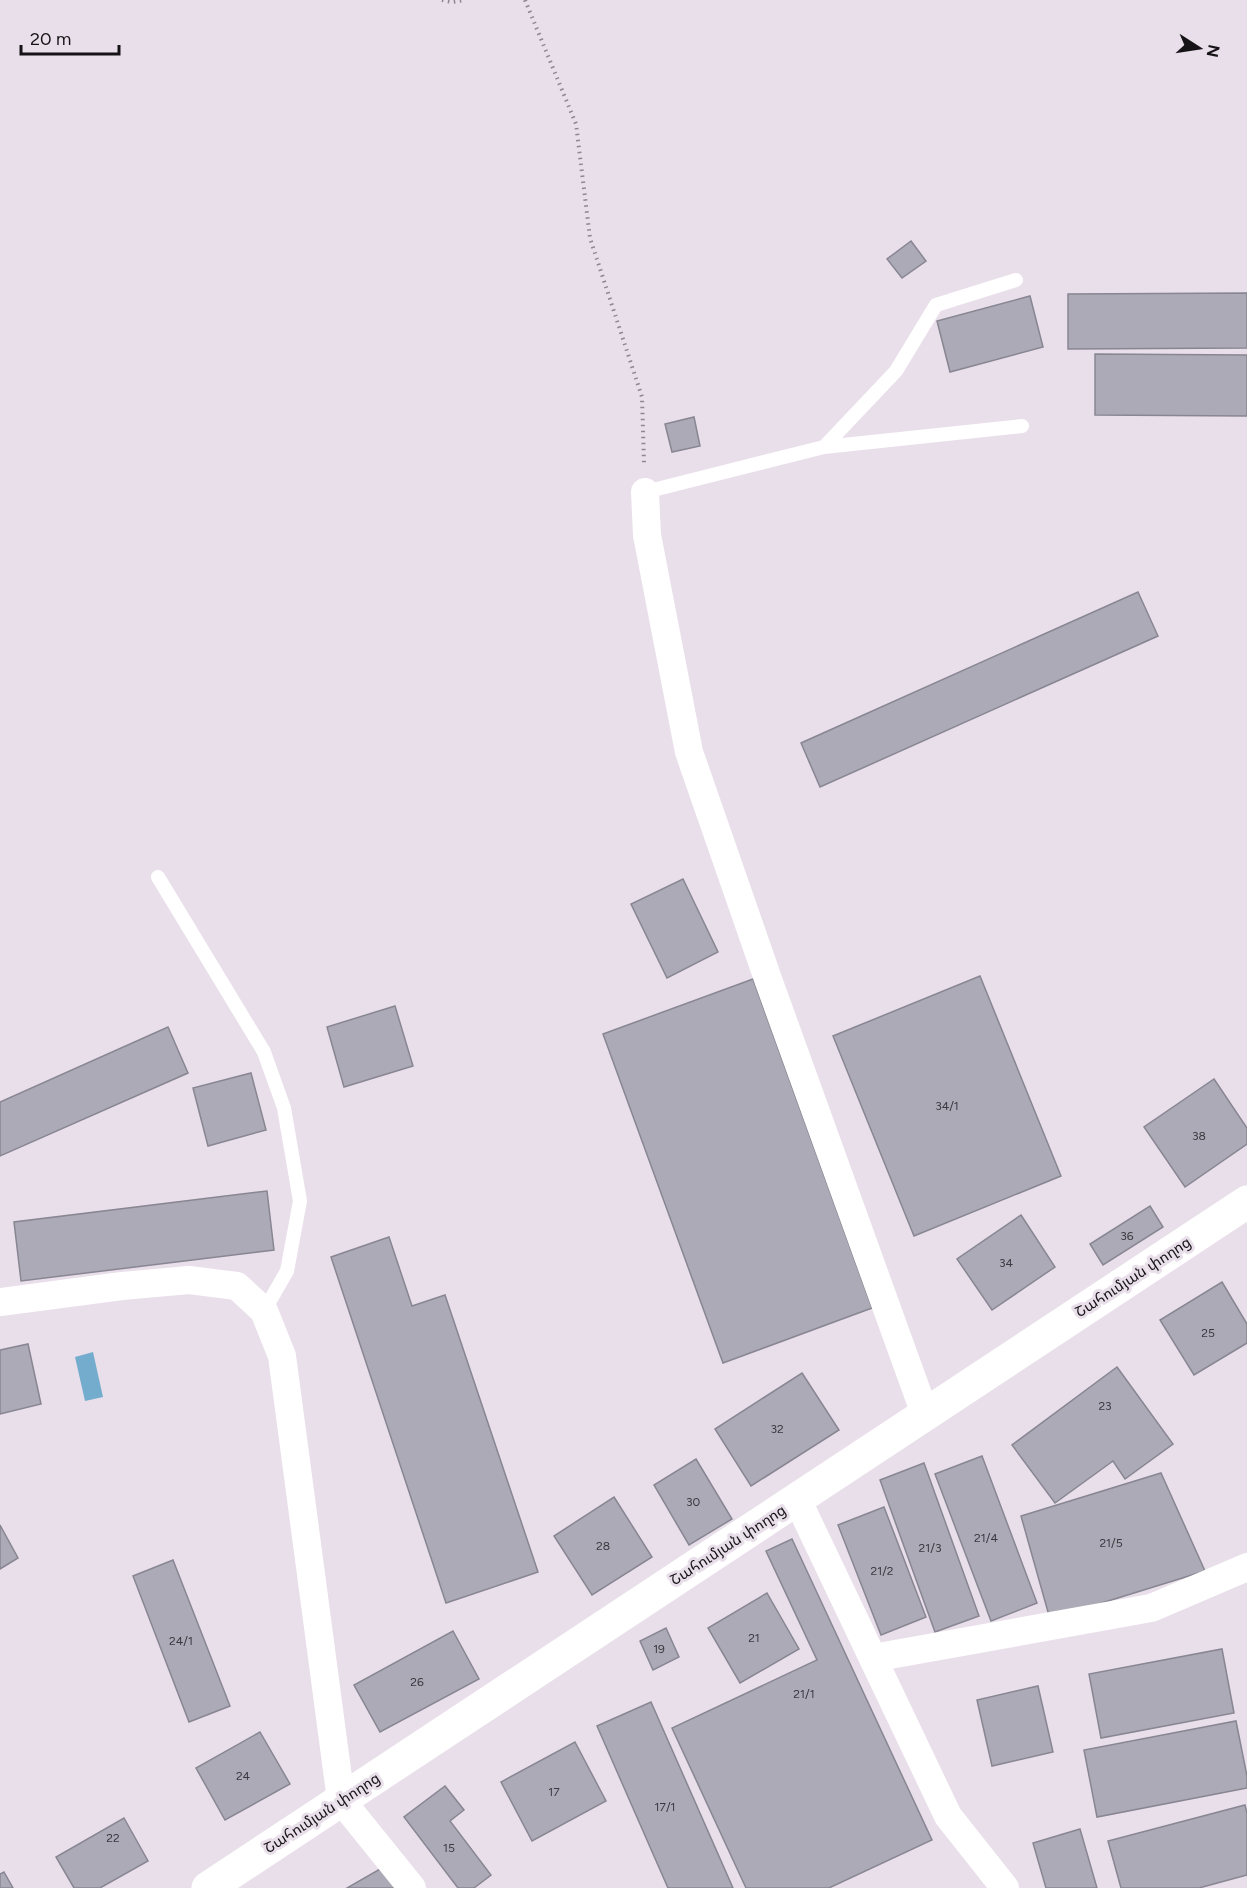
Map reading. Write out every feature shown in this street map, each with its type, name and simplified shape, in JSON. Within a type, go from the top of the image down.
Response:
[{"type":"main road","name":"Շահումյան փողոց","points":[[208,1888],[1247,1202]]},
{"type":"street","points":[[645,492],[647,535],[689,752],[769,982],[925,1414]]},
{"type":"street","points":[[0,1302],[189,1280],[237,1286],[264,1311],[282,1356],[341,1800],[412,1888]]},
{"type":"street","points":[[797,1499],[948,1816],[1005,1888]]},
{"type":"street","points":[[873,1658],[1150,1608],[1247,1568]]},
{"type":"lane","points":[[824,447],[896,370],[936,305],[1016,280]]},
{"type":"lane","points":[[645,492],[824,447],[1022,426]]},
{"type":"lane","points":[[158,877],[264,1052],[284,1108],[300,1201],[287,1272],[264,1311]]},
{"type":"path","points":[[442,0],[452,2],[465,0]]},
{"type":"path","points":[[525,0],[576,124],[590,238],[642,397],[645,492]]},
{"type":"water","points":[[93,1352],[103,1397],[85,1401],[75,1357]]},
{"type":"building","points":[[911,241],[926,261],[902,278],[887,259]]},
{"type":"building","points":[[1247,293],[1247,348],[1068,349],[1068,294]]},
{"type":"building","points":[[1030,296],[1043,347],[950,372],[937,321]]},
{"type":"building","points":[[1095,354],[1247,355],[1247,416],[1095,415]]},
{"type":"building","points":[[694,417],[700,446],[672,452],[665,424]]},
{"type":"building","points":[[1138,592],[1158,636],[820,787],[801,743]]},
{"type":"building","points":[[683,879],[718,952],[667,978],[631,904]]},
{"type":"building","points":[[980,976],[1061,1176],[914,1236],[833,1036]]},
{"type":"building","points":[[753,979],[872,1308],[723,1363],[603,1034]]},
{"type":"building","points":[[395,1006],[413,1066],[344,1087],[327,1027]]},
{"type":"building","points":[[168,1027],[188,1073],[0,1156],[0,1102]]},
{"type":"building","points":[[251,1073],[266,1130],[208,1146],[193,1088]]},
{"type":"building","points":[[1214,1079],[1247,1128],[1247,1144],[1185,1187],[1144,1127]]},
{"type":"building","points":[[267,1191],[274,1250],[21,1281],[14,1222]]},
{"type":"building","points":[[1150,1206],[1163,1227],[1103,1265],[1090,1244]]},
{"type":"building","points":[[1021,1215],[1055,1267],[992,1310],[957,1259]]},
{"type":"building","points":[[389,1237],[412,1306],[445,1295],[538,1572],[446,1603],[331,1257]]},
{"type":"building","points":[[1222,1282],[1247,1324],[1247,1343],[1194,1375],[1160,1320]]},
{"type":"building","points":[[28,1344],[41,1404],[0,1414],[0,1350]]},
{"type":"building","points":[[1117,1367],[1173,1444],[1125,1479],[1113,1461],[1055,1503],[1012,1445]]},
{"type":"building","points":[[802,1373],[839,1430],[751,1486],[715,1429]]},
{"type":"building","points":[[982,1456],[1037,1603],[991,1621],[935,1474]]},
{"type":"building","points":[[696,1459],[732,1519],[689,1545],[654,1485]]},
{"type":"building","points":[[924,1463],[979,1616],[935,1632],[880,1480]]},
{"type":"building","points":[[1161,1473],[1205,1571],[1050,1619],[1021,1516]]},
{"type":"building","points":[[614,1497],[652,1557],[592,1595],[554,1536]]},
{"type":"building","points":[[884,1507],[926,1617],[881,1635],[838,1525]]},
{"type":"building","points":[[0,1525],[18,1558],[0,1569]]},
{"type":"building","points":[[792,1539],[932,1840],[829,1888],[746,1888],[672,1728],[817,1660],[766,1551]]},
{"type":"building","points":[[173,1560],[230,1706],[189,1722],[133,1576]]},
{"type":"building","points":[[767,1593],[799,1649],[740,1683],[708,1628]]},
{"type":"building","points":[[666,1628],[679,1657],[653,1670],[640,1641]]},
{"type":"building","points":[[453,1631],[479,1679],[380,1732],[354,1685]]},
{"type":"building","points":[[1222,1649],[1234,1713],[1101,1738],[1089,1674]]},
{"type":"building","points":[[1038,1686],[1053,1752],[992,1766],[977,1700]]},
{"type":"building","points":[[651,1702],[733,1888],[668,1888],[597,1726]]},
{"type":"building","points":[[1236,1721],[1247,1776],[1247,1788],[1097,1817],[1084,1750]]},
{"type":"building","points":[[260,1732],[290,1784],[225,1820],[196,1768]]},
{"type":"building","points":[[575,1742],[606,1801],[532,1841],[501,1782]]},
{"type":"building","points":[[445,1786],[464,1810],[450,1821],[491,1875],[474,1888],[458,1888],[404,1817]]},
{"type":"building","points":[[1245,1805],[1247,1875],[1199,1888],[1121,1888],[1108,1841]]},
{"type":"building","points":[[124,1818],[148,1861],[100,1888],[74,1888],[56,1857]]},
{"type":"building","points":[[1080,1829],[1097,1888],[1046,1888],[1033,1843]]},
{"type":"building","points":[[387,1865],[400,1888],[347,1888]]},
{"type":"building","points":[[4,1872],[13,1888],[0,1888],[0,1874]]}]
